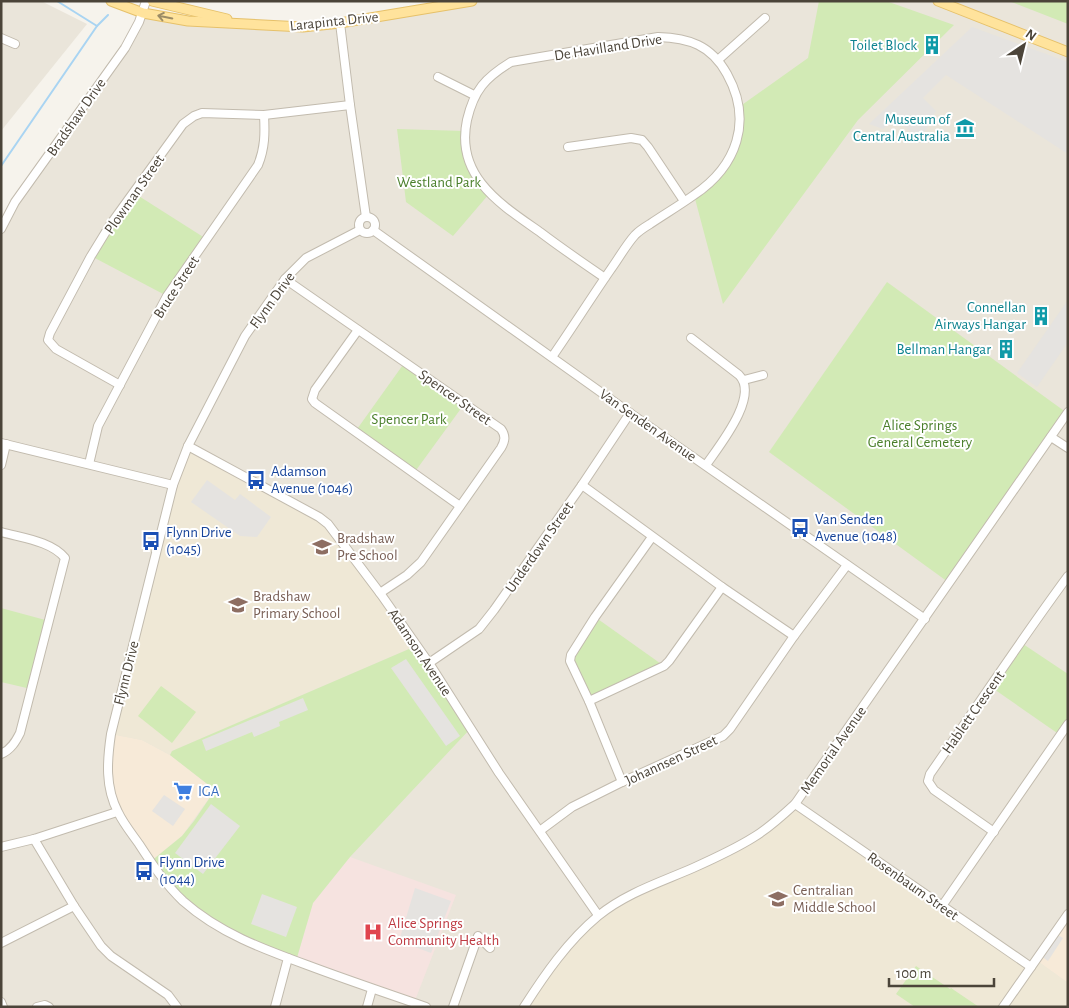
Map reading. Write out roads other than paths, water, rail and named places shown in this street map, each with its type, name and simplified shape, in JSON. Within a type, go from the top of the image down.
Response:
[{"type":"main road","name":"Larapinta Drive","points":[[111,1],[143,13],[188,21],[254,26],[303,27],[340,23],[472,1]]},
{"type":"main road","name":"Larapinta Drive","points":[[152,1],[254,26]]},
{"type":"main road","points":[[939,1],[1068,52]]},
{"type":"street","name":"Bradshaw Drive","points":[[1,229],[15,202],[125,48],[143,13],[146,1]]},
{"type":"street","points":[[719,60],[765,18]]},
{"type":"street","points":[[340,23],[366,217]]},
{"type":"street","name":"De Havilland Drive","points":[[552,357],[635,234],[712,181],[725,168],[738,137],[740,121],[738,107],[730,80],[719,60],[704,48],[692,42],[676,37],[658,37],[512,62],[499,69],[474,95],[465,131],[465,148],[475,175],[489,194],[507,209],[605,278]]},
{"type":"street","points":[[1,38],[15,44]]},
{"type":"street","points":[[438,77],[474,95]]},
{"type":"street","name":"Plowman Street","points":[[120,385],[56,349],[48,340],[91,256],[110,225],[183,124],[202,113],[264,115],[350,105]]},
{"type":"street","name":"Bruce Street","points":[[89,464],[98,426],[167,296],[258,165],[263,154],[265,136],[264,115]]},
{"type":"street","points":[[568,147],[631,138],[642,140],[684,201]]},
{"type":"street","points":[[366,217],[374,221],[374,227],[373,230],[366,233],[360,230],[359,223],[366,217]]},
{"type":"street","name":"Flynn Drive","points":[[360,230],[306,258],[285,279],[245,336],[188,446],[173,485],[111,734],[107,758],[108,780],[118,812],[167,885],[204,917],[230,934],[288,958],[426,1007]]},
{"type":"street","name":"Van Senden Avenue","points":[[373,230],[630,413],[925,619]]},
{"type":"street","name":"Spencer Street","points":[[285,279],[472,408],[505,434],[505,441],[501,448],[421,562],[407,575],[380,592]]},
{"type":"street","points":[[358,330],[315,390],[312,399],[460,506]]},
{"type":"street","points":[[691,338],[744,380],[743,403],[733,426],[706,465]]},
{"type":"street","points":[[744,380],[763,374]]},
{"type":"street","name":"Memorial Avenue","points":[[524,1007],[550,967],[571,942],[598,915],[635,892],[695,867],[754,837],[795,804],[1068,412]]},
{"type":"street","name":"Underdown Street","points":[[429,663],[479,629],[582,486],[630,413]]},
{"type":"street","points":[[1051,437],[1068,448]]},
{"type":"street","points":[[1,464],[4,444],[173,485]]},
{"type":"street","name":"Adamson Avenue","points":[[188,446],[319,517],[328,524],[380,592],[429,663],[499,773],[598,915]]},
{"type":"street","points":[[582,486],[722,587],[794,636]]},
{"type":"street","points":[[1,532],[52,547],[65,558],[20,733],[15,742],[1,754]]},
{"type":"street","points":[[622,782],[590,701],[570,661],[571,654],[652,536]]},
{"type":"street","name":"Johannsen Street","points":[[540,830],[572,808],[622,782],[723,736],[730,729],[794,636],[847,565]]},
{"type":"street","name":"Hablett Crescent","points":[[994,832],[934,790],[928,782],[930,774],[1020,642],[1068,576]]},
{"type":"street","points":[[590,701],[664,666],[722,587]]},
{"type":"street","points":[[942,906],[1068,724]]},
{"type":"street","name":"Rosenbaum Street","points":[[795,804],[1031,967]]},
{"type":"street","points":[[1,847],[34,839],[118,812]]},
{"type":"street","points":[[34,839],[74,906],[101,946],[111,956],[168,995],[176,1007]]},
{"type":"street","points":[[1,943],[74,906]]},
{"type":"street","points":[[1003,1007],[1067,917]]},
{"type":"street","points":[[453,1007],[478,936],[490,948]]},
{"type":"street","points":[[274,1007],[288,958]]},
{"type":"street","points":[[367,1007],[372,989]]},
{"type":"street","points":[[1,1002],[3,1007]]},
{"type":"street","points":[[37,1007],[46,1005],[49,1007]]},
{"type":"waterway","points":[[57,1],[97,26]]},
{"type":"waterway","points":[[1,166],[97,26],[108,15]]},
{"type":"place","name":"Toilet Block","points":[[932,45]]},
{"type":"place","name":"Museum of Central Australia","points":[[965,128]]},
{"type":"place","name":"Connellan Airways Hangar","points":[[1041,316]]},
{"type":"place","name":"Bellman Hangar","points":[[1006,349]]},
{"type":"place","name":"Adamson Avenue (1046)","points":[[256,480]]},
{"type":"place","name":"Van Senden Avenue (1048)","points":[[800,528]]},
{"type":"place","name":"Flynn Drive (1045)","points":[[151,541]]},
{"type":"place","name":"Bradshaw Pre School","points":[[322,547]]},
{"type":"place","name":"Bradshaw Primary School","points":[[238,605]]},
{"type":"place","name":"IGA","points":[[183,791]]},
{"type":"place","name":"Flynn Drive (1044)","points":[[144,871]]},
{"type":"place","name":"Centralian Middle School","points":[[778,899]]},
{"type":"place","name":"Alice Springs Community Health","points":[[373,932]]},
{"type":"park label","name":"Westland Park","points":[[439,182]]},
{"type":"park label","name":"Spencer Park","points":[[409,419]]},
{"type":"park label","name":"Alice Springs General Cemetery","points":[[920,434]]}]
